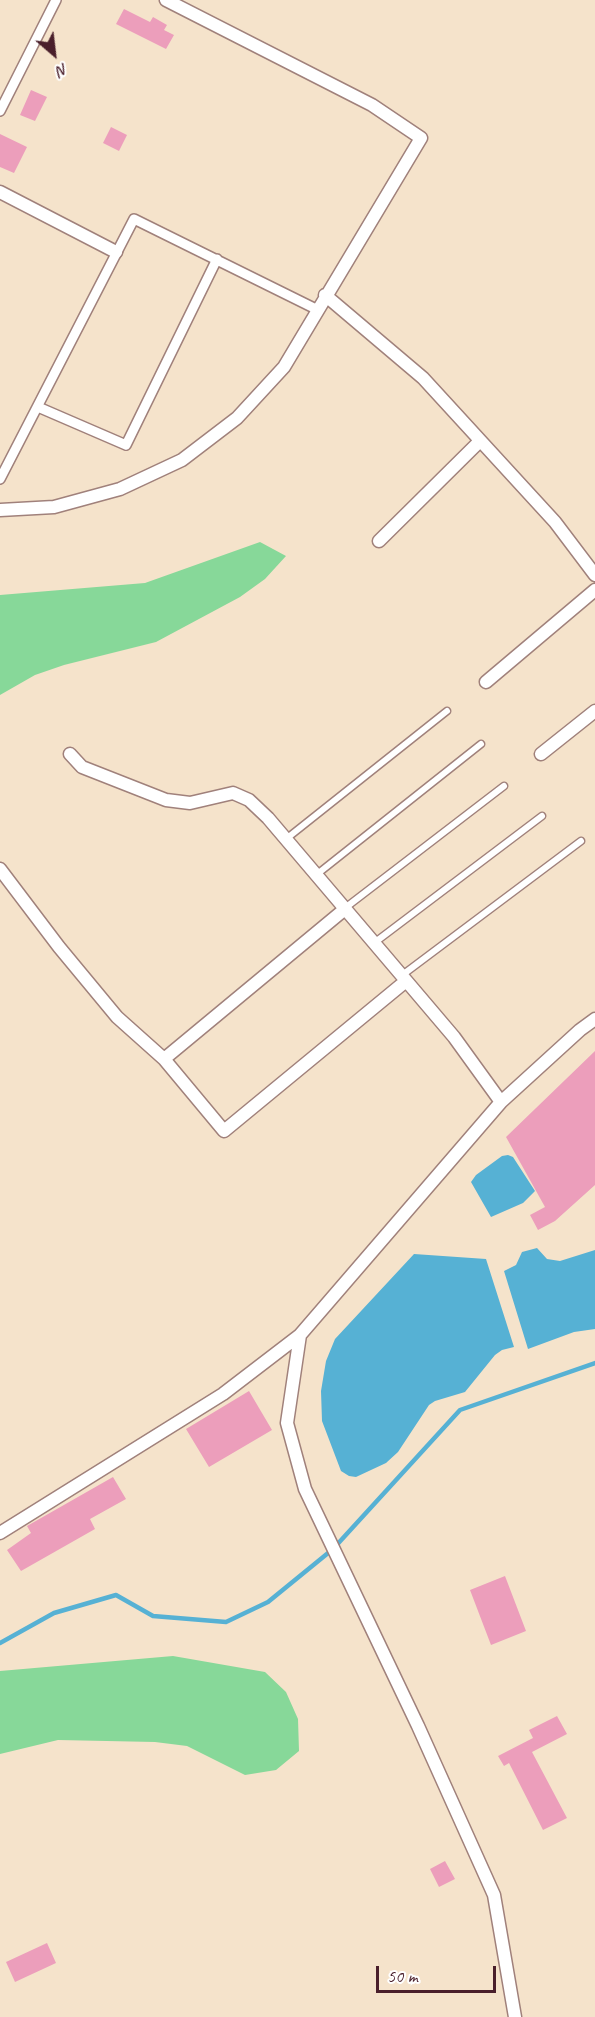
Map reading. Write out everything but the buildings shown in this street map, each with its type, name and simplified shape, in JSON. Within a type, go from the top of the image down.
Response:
[{"type":"street","points":[[0,111],[3,100],[56,0]]},
{"type":"street","points":[[0,510],[54,507],[120,489],[183,460],[245,410],[284,367],[421,138],[372,105],[166,0]]},
{"type":"street","points":[[0,192],[116,252]]},
{"type":"street","points":[[0,479],[134,219],[318,310]]},
{"type":"street","points":[[38,407],[126,445],[217,259]]},
{"type":"street","points":[[325,295],[423,378],[555,522],[595,574]]},
{"type":"street","points":[[379,541],[480,441]]},
{"type":"street","points":[[486,682],[595,590]]},
{"type":"street","points":[[541,754],[595,711]]},
{"type":"street","points":[[70,754],[82,767],[166,800],[190,803],[232,793],[249,800],[286,839],[454,1037],[501,1102]]},
{"type":"street","points":[[0,869],[59,947],[117,1017],[164,1059],[224,1131],[404,979]]},
{"type":"street","points":[[164,1059],[345,909]]},
{"type":"street","points":[[0,1533],[223,1394],[300,1335],[501,1102],[579,1030],[595,1020]]},
{"type":"street","points":[[300,1335],[287,1423],[305,1489],[418,1726],[494,1895],[515,2017]]},
{"type":"lane","points":[[286,839],[447,711]]},
{"type":"lane","points":[[316,875],[481,744]]},
{"type":"lane","points":[[345,909],[504,786]]},
{"type":"lane","points":[[374,943],[542,816]]},
{"type":"lane","points":[[404,979],[581,842]]},
{"type":"green space","points":[[260,542],[286,556],[265,579],[240,597],[156,642],[64,665],[35,675],[0,695],[0,595],[145,583]]},
{"type":"green space","points":[[173,1656],[265,1672],[286,1692],[298,1719],[299,1751],[276,1770],[245,1775],[187,1746],[155,1742],[58,1740],[0,1754],[0,1671]]},
{"type":"water","points":[[502,1156],[513,1157],[535,1191],[523,1203],[491,1217],[471,1182],[476,1175]]},
{"type":"water","points":[[537,1248],[547,1259],[560,1261],[595,1250],[595,1329],[574,1332],[528,1349],[504,1271],[516,1265],[522,1252]]},
{"type":"water","points":[[414,1254],[486,1259],[514,1347],[502,1350],[495,1355],[465,1392],[429,1405],[398,1452],[386,1463],[356,1477],[349,1476],[341,1471],[322,1421],[321,1391],[326,1361],[335,1339]]},
{"type":"waterway","points":[[0,1643],[54,1613],[116,1595],[153,1616],[226,1622],[268,1602],[333,1549],[460,1410],[595,1363]]}]
